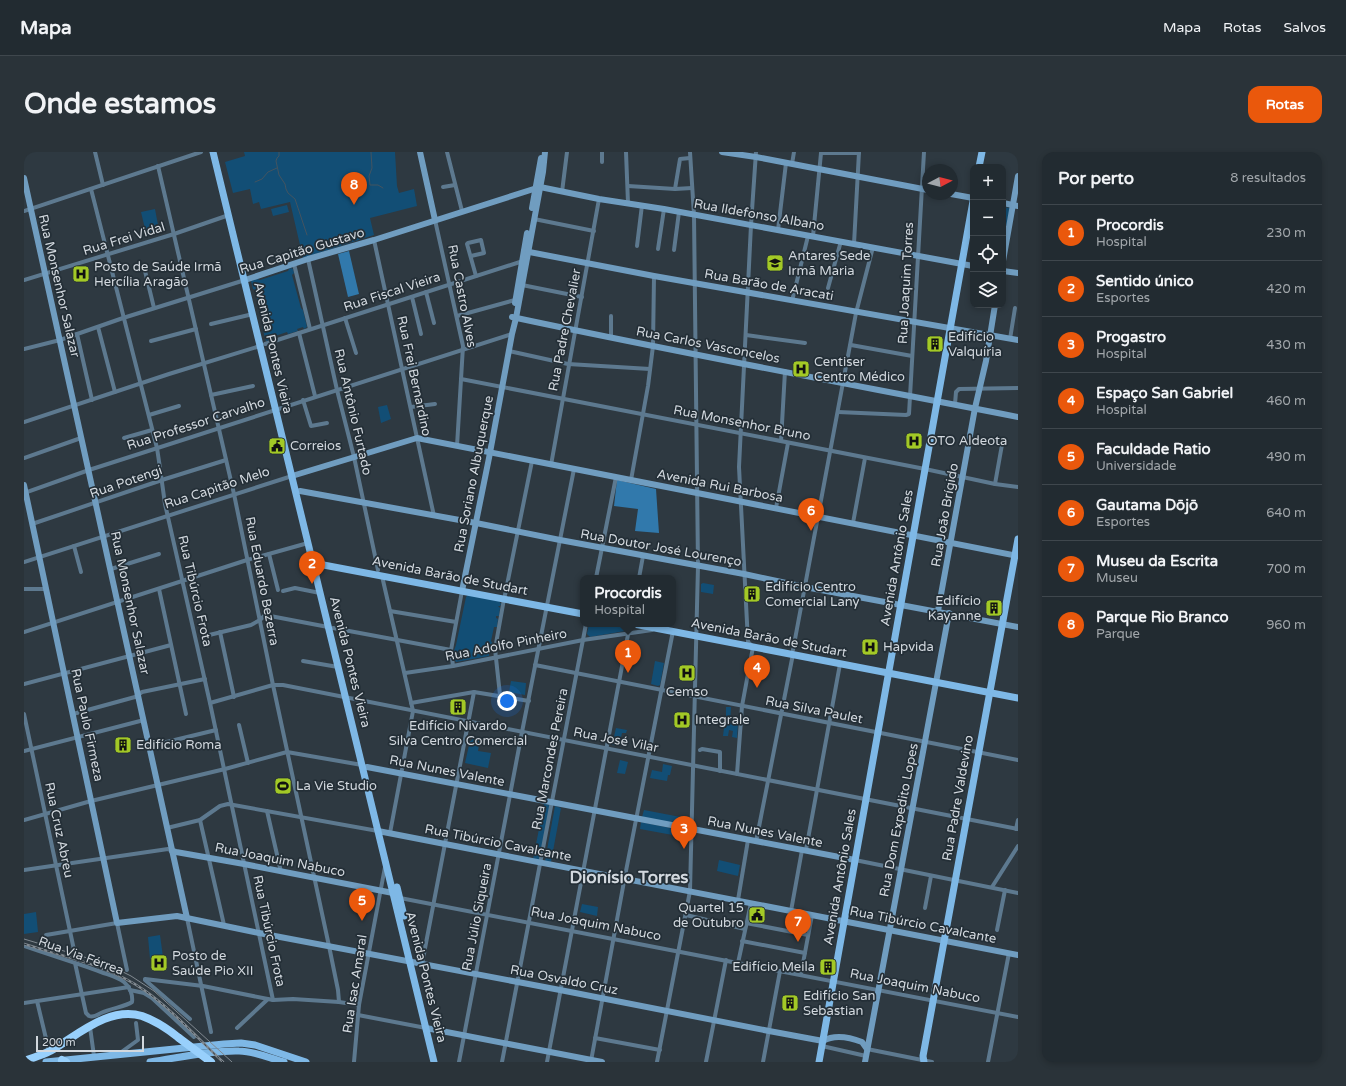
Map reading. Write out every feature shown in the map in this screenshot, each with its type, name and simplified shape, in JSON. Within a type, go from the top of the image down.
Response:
[{"type":"highway","points":[[24,1061],[49,1052],[90,1026],[104,1019],[113,1016],[134,1015],[159,1023],[211,1062]]},
{"type":"main road","name":"Avenida Pontes Vieira","points":[[213,152],[247,280],[253,314],[262,345]]},
{"type":"main road","name":"Avenida Pontes Vieira","points":[[218,152],[262,345],[294,475],[308,543],[316,562],[320,594],[331,627],[338,667],[348,698]]},
{"type":"main road","points":[[980,164],[982,152]]},
{"type":"main road","name":"Avenida Antônio Sales","points":[[819,1062],[973,200]]},
{"type":"main road","name":"Avenida Pontes Vieira","points":[[294,475],[300,491],[348,698],[365,766],[384,832],[399,898],[416,962],[434,1062]]},
{"type":"main road","name":"Rua Padre Valdevino","points":[[924,1061],[923,1056],[933,1000],[1018,539]]},
{"type":"main road","name":"Avenida Barão de Studart","points":[[316,562],[580,610]]},
{"type":"main road","name":"Avenida Barão de Studart","points":[[548,605],[580,613]]},
{"type":"main road","name":"Avenida Barão de Studart","points":[[661,627],[673,631],[696,634]]},
{"type":"main road","name":"Avenida Barão de Studart","points":[[663,627],[936,680],[990,690],[1018,693]]},
{"type":"main road","name":"Avenida Barão de Studart","points":[[793,652],[840,664],[888,671]]},
{"type":"main road","name":"Avenida Barão de Studart","points":[[990,690],[1018,698]]},
{"type":"main road","name":"Avenida Pontes Vieira","points":[[384,832],[386,862],[393,893],[416,962]]},
{"type":"main road","name":"Avenida Pontes Vieira","points":[[428,1028],[439,1062]]},
{"type":"main road","points":[[46,1062],[119,1054],[132,1049],[241,1043],[255,1045],[306,1062]]},
{"type":"main road","points":[[150,1062],[212,1053],[239,1051],[253,1053],[284,1062]]},
{"type":"street","points":[[95,152],[103,185]]},
{"type":"street","points":[[27,210],[201,152]]},
{"type":"street","name":"Rua Castro Alves","points":[[420,152],[463,346],[457,446]]},
{"type":"street","points":[[447,152],[462,211]]},
{"type":"street","points":[[562,192],[567,152]]},
{"type":"street","points":[[602,152],[602,162]]},
{"type":"street","points":[[626,152],[628,203]]},
{"type":"street","points":[[657,1062],[690,891],[698,566],[694,215],[690,152]]},
{"type":"street","points":[[722,152],[756,154],[789,163],[922,189]]},
{"type":"street","points":[[778,230],[789,163],[794,152]]},
{"type":"street","points":[[792,301],[810,236],[821,153],[859,152],[854,244]]},
{"type":"street","name":"Rua Joaquim Torres","points":[[924,152],[924,164]]},
{"type":"street","name":"Rua Soriano Albuquerque","points":[[453,666],[451,650],[490,453],[508,351],[514,328],[515,300],[534,219],[543,153]]},
{"type":"street","points":[[737,774],[742,706],[750,644],[744,574],[739,467],[750,225],[756,154]]},
{"type":"street","points":[[675,189],[680,159],[690,158]]},
{"type":"street","name":"Rua Eduardo Bezerra","points":[[158,166],[234,494],[329,946],[339,1002]]},
{"type":"street","points":[[1006,247],[1015,206],[1018,176]]},
{"type":"street","name":"Rua Monsenhor Salazar","points":[[24,178],[27,210],[45,274],[104,536],[211,1032]]},
{"type":"street","points":[[443,187],[455,186]]},
{"type":"street","points":[[628,186],[675,189],[692,188]]},
{"type":"street","name":"Rua Capitão Gustavo","points":[[24,349],[60,340],[154,308],[247,280],[308,259],[374,240],[538,187]]},
{"type":"street","name":"Rua Ildefonso Albano","points":[[538,187],[600,200],[642,205],[970,265]]},
{"type":"street","name":"Rua Soriano Albuquerque","points":[[526,252],[538,187]]},
{"type":"street","name":"Rua Tibúrcio Frota","points":[[91,189],[149,415],[162,480],[167,516],[205,679],[273,1000]]},
{"type":"street","points":[[958,196],[970,198]]},
{"type":"street","name":"Rua Padre Chevalier","points":[[551,465],[568,364],[600,200]]},
{"type":"street","name":"Rua Joaquim Torres","points":[[838,412],[908,414],[918,256],[924,200]]},
{"type":"street","points":[[637,246],[642,205]]},
{"type":"street","points":[[658,249],[664,209]]},
{"type":"street","points":[[674,250],[679,212]]},
{"type":"street","name":"Rua Frei Vidal","points":[[24,280],[174,234],[229,215]]},
{"type":"street","points":[[534,219],[594,231]]},
{"type":"street","name":"Rua Frei Bernardino","points":[[374,240],[434,516]]},
{"type":"street","points":[[471,256],[484,253],[481,240],[468,243],[471,256],[476,276]]},
{"type":"street","points":[[828,288],[841,241]]},
{"type":"street","points":[[756,842],[769,780],[856,313],[873,247]]},
{"type":"street","name":"Rua Barão de Aracati","points":[[526,252],[856,313],[1018,340]]},
{"type":"street","name":"Rua Antônio Furtado","points":[[308,259],[337,390],[412,703],[412,711]]},
{"type":"street","name":"Rua Soriano Albuquerque","points":[[514,317],[522,285],[524,261]]},
{"type":"street","name":"Rua Fiscal Vieira","points":[[24,422],[141,383],[524,261]]},
{"type":"street","points":[[294,264],[310,329]]},
{"type":"street","points":[[145,271],[154,308]]},
{"type":"street","points":[[1006,271],[1018,273]]},
{"type":"street","points":[[631,480],[653,346],[654,276]]},
{"type":"street","points":[[522,285],[582,297]]},
{"type":"street","points":[[426,292],[434,323]]},
{"type":"street","points":[[412,297],[422,334]]},
{"type":"street","points":[[457,316],[515,300]]},
{"type":"street","name":"Rua João Brígido","points":[[938,612],[994,308]]},
{"type":"street","points":[[1010,339],[1015,308]]},
{"type":"street","points":[[211,324],[253,314]]},
{"type":"street","points":[[611,316],[611,338]]},
{"type":"street","name":"Rua Carlos Vasconcelos","points":[[514,317],[696,355],[744,363],[1018,417]]},
{"type":"street","points":[[345,318],[356,353]]},
{"type":"street","points":[[98,326],[114,392]]},
{"type":"street","points":[[151,341],[196,329]]},
{"type":"street","points":[[300,333],[315,396]]},
{"type":"street","points":[[77,334],[92,400]]},
{"type":"street","name":"Rua Professor Carvalho","points":[[25,492],[219,427],[512,334]]},
{"type":"street","points":[[746,335],[805,343]]},
{"type":"street","points":[[851,345],[912,356]]},
{"type":"street","points":[[508,351],[568,364],[650,369]]},
{"type":"street","points":[[781,441],[785,371]]},
{"type":"street","name":"Rua Monsenhor Bruno","points":[[462,379],[963,476],[995,484],[1018,486]]},
{"type":"street","points":[[211,395],[253,386]]},
{"type":"street","points":[[955,404],[956,392],[958,390],[980,388],[1018,388]]},
{"type":"street","points":[[303,400],[311,426],[327,423]]},
{"type":"street","points":[[411,407],[435,404]]},
{"type":"street","points":[[149,415],[179,406]]},
{"type":"street","points":[[124,438],[152,430]]},
{"type":"street","points":[[24,458],[81,438]]},
{"type":"street","name":"Avenida Rui Barbosa","points":[[417,438],[1016,555]]},
{"type":"street","name":"Rua Capitão Melo","points":[[24,562],[294,475],[417,438]]},
{"type":"street","points":[[995,484],[1003,439]]},
{"type":"street","points":[[776,508],[788,443]]},
{"type":"street","points":[[853,523],[865,458]]},
{"type":"street","name":"Rua Potengi","points":[[32,524],[226,460]]},
{"type":"street","points":[[500,695],[496,645],[532,461]]},
{"type":"street","name":"Rua Júlio Siqueira","points":[[459,1062],[574,469]]},
{"type":"street","points":[[597,575],[616,477]]},
{"type":"street","name":"Rua Paulo Firmeza","points":[[24,485],[127,970]]},
{"type":"street","name":"Rua Doutor José Lourenço","points":[[300,491],[476,523],[1018,627]]},
{"type":"street","points":[[24,632],[247,560],[308,543]]},
{"type":"street","points":[[74,546],[81,572]]},
{"type":"street","points":[[111,569],[159,554]]},
{"type":"street","points":[[269,554],[278,590]]},
{"type":"street","points":[[640,575],[644,556]]},
{"type":"street","points":[[283,591],[295,588],[320,594]]},
{"type":"street","points":[[24,589],[46,589]]},
{"type":"street","points":[[159,589],[186,714]]},
{"type":"street","points":[[390,611],[456,622]]},
{"type":"street","points":[[936,680],[948,613]]},
{"type":"street","points":[[205,636],[251,624],[260,620],[265,615],[268,615],[451,650]]},
{"type":"street","name":"Rua Marcondes Pereira","points":[[502,1062],[585,627]]},
{"type":"street","points":[[547,1062],[629,627]]},
{"type":"street","name":"Rua Adolfo Pinheiro","points":[[405,674],[654,627]]},
{"type":"street","points":[[591,1061],[624,879],[673,631]]},
{"type":"street","points":[[220,632],[234,697]]},
{"type":"street","points":[[24,684],[171,645]]},
{"type":"street","points":[[303,661],[338,667]]},
{"type":"street","points":[[791,911],[818,789],[840,664]]},
{"type":"street","name":"Rua Silva Paulet","points":[[535,665],[1018,760]]},
{"type":"street","points":[[73,714],[136,697],[142,692],[205,679]]},
{"type":"street","name":"Rua Dom Expedito Lopes","points":[[866,1056],[936,680]]},
{"type":"street","name":"Rua José Vilar","points":[[210,703],[273,685],[283,685],[1017,829]]},
{"type":"street","points":[[416,962],[433,904],[474,692]]},
{"type":"street","points":[[412,703],[474,692],[500,695],[528,701]]},
{"type":"street","points":[[384,832],[402,773],[412,711]]},
{"type":"street","name":"Rua Cruz Abreu","points":[[24,714],[74,950]]},
{"type":"street","points":[[24,751],[144,720]]},
{"type":"street","points":[[239,725],[248,763]]},
{"type":"street","points":[[150,746],[216,730]]},
{"type":"street","points":[[700,750],[720,752],[720,771]]},
{"type":"street","name":"Rua Nunes Valente","points":[[24,820],[92,801],[287,752],[692,830],[804,850],[1018,893]]},
{"type":"street","points":[[167,828],[200,820],[224,804],[232,804]]},
{"type":"street","name":"Rua Tibúrcio Cavalcante","points":[[232,804],[267,812],[384,832],[541,862],[1018,955]]},
{"type":"street","points":[[267,812],[281,872]]},
{"type":"street","points":[[200,820],[224,925]]},
{"type":"street","points":[[1017,829],[1018,820]]},
{"type":"street","points":[[738,900],[748,840]]},
{"type":"street","points":[[992,887],[1018,846]]},
{"type":"street","points":[[24,870],[168,849],[172,850]]},
{"type":"street","name":"Rua Joaquim Nabuco","points":[[172,850],[393,893],[399,898],[801,974],[1018,1017]]},
{"type":"street","name":"Rua Isac Amaral","points":[[354,1062],[359,1005],[386,862]]},
{"type":"street","points":[[925,908],[931,876]]},
{"type":"street","points":[[997,930],[1005,890]]},
{"type":"street","points":[[738,963],[751,903]]},
{"type":"street","points":[[686,915],[745,929]]},
{"type":"street","points":[[801,974],[812,915]]},
{"type":"street","name":"Rua Osvaldo Cruz","points":[[117,923],[171,916],[187,918],[769,1031],[822,1043],[866,1056],[932,1062]]},
{"type":"street","points":[[46,935],[117,923]]},
{"type":"street","points":[[746,923],[808,935]]},
{"type":"street","points":[[742,941],[805,953]]},
{"type":"street","name":"Rua Via Férrea","points":[[24,946],[119,979],[130,989],[144,993],[152,998],[194,1038]]},
{"type":"street","points":[[988,1062],[1009,953]]},
{"type":"street","points":[[706,1062],[726,960]]},
{"type":"street","points":[[24,1003],[82,994],[130,989],[133,1000],[129,1004],[113,1008],[91,1017],[86,1013],[82,994],[75,963]]},
{"type":"street","points":[[763,1062],[780,971]]},
{"type":"street","points":[[190,1019],[145,979],[201,986],[273,1000],[293,999],[359,1005]]},
{"type":"street","points":[[237,1028],[268,999]]},
{"type":"street","points":[[37,1001],[49,1052]]},
{"type":"street","points":[[358,1015],[602,1062]]},
{"type":"street","points":[[132,1049],[138,1040],[136,1023]]},
{"type":"street","points":[[90,1026],[94,1056]]},
{"type":"street","name":"Rua Osvaldo Cruz","points":[[822,1043],[829,1037],[836,1036],[862,1042],[866,1056]]},
{"type":"street","points":[[595,1038],[660,1050]]},
{"type":"shaded area","points":[[244,152],[395,152],[397,186],[399,193],[414,189],[417,206],[370,218],[374,235],[303,258],[290,202],[261,209],[259,202],[253,204],[250,189],[233,193],[225,162],[245,156]]},
{"type":"shaded area","points":[[287,205],[289,212],[273,216],[271,209]]},
{"type":"shaded area","points":[[1006,207],[1010,208],[1006,230]]},
{"type":"shaded area","points":[[155,209],[159,230],[146,233],[141,212]]},
{"type":"shaded area","points":[[349,251],[359,294],[348,297],[338,254]]},
{"type":"shaded area","points":[[291,268],[293,269],[294,273],[292,275],[307,327],[304,329],[303,327],[297,329],[298,331],[288,334],[287,332],[275,336],[276,338],[266,341],[262,327],[264,325],[255,290],[253,289],[251,281],[257,279],[260,280],[288,271]]},
{"type":"shaded area","points":[[387,405],[391,419],[381,423],[378,407]]},
{"type":"shaded area","points":[[617,480],[656,489],[659,533],[635,531],[638,509],[614,506]]},
{"type":"shaded area","points":[[701,584],[714,585],[713,594],[701,592]]},
{"type":"shaded area","points":[[468,595],[499,601],[501,604],[498,606],[500,608],[499,616],[496,616],[498,619],[497,627],[494,627],[491,641],[493,644],[492,650],[489,652],[489,656],[456,662],[453,657],[453,653],[466,597]]},
{"type":"shaded area","points":[[588,627],[627,628],[625,631],[590,637],[587,634]]},
{"type":"shaded area","points":[[655,661],[664,663],[660,685],[658,686],[651,684]]},
{"type":"shaded area","points":[[511,681],[526,683],[525,695],[509,692]]},
{"type":"shaded area","points":[[726,707],[731,707],[730,723],[738,724],[737,738],[732,737],[733,731],[729,730],[728,736],[723,736],[724,728],[726,728]]},
{"type":"shaded area","points":[[616,728],[627,730],[626,733],[622,733],[619,746],[612,745]]},
{"type":"shaded area","points":[[474,737],[480,738],[478,751],[491,753],[488,768],[465,763],[470,741]]},
{"type":"shaded area","points":[[620,760],[628,762],[625,774],[617,773]]},
{"type":"shaded area","points":[[663,764],[672,766],[667,781],[650,778],[652,770],[662,772]]},
{"type":"shaded area","points":[[544,804],[550,805],[540,860],[533,859]]},
{"type":"shaded area","points":[[555,806],[561,808],[551,862],[545,861]]},
{"type":"shaded area","points":[[644,810],[691,819],[691,827],[642,817]]},
{"type":"shaded area","points":[[641,822],[690,832],[689,838],[640,829]]},
{"type":"shaded area","points":[[719,860],[740,865],[738,876],[717,871]]},
{"type":"shaded area","points":[[582,904],[598,907],[597,916],[580,912]]},
{"type":"shaded area","points":[[36,912],[38,932],[24,934],[24,914]]},
{"type":"shaded area","points":[[160,935],[163,957],[150,959],[148,937]]},
{"type":"waterway","points":[[279,152],[279,156],[276,161],[279,175],[285,184],[288,193],[295,199],[307,235]]},
{"type":"waterway","points":[[371,152],[372,168],[369,176],[370,185],[378,185],[383,188]]},
{"type":"waterway","points":[[255,182],[262,179],[268,172],[277,168]]},
{"type":"tram line","points":[[24,939],[94,960],[131,976],[154,991],[232,1062]]},
{"type":"railway","points":[[24,944],[86,962],[130,981],[165,1006],[223,1062]]},
{"type":"place","name":"Parque Rio Branco","points":[[354,205]]},
{"type":"place","name":"Antares Sede Irmã Maria","points":[[775,263]]},
{"type":"place","name":"Posto de Saúde Irmã Hercília Aragão","points":[[81,274]]},
{"type":"place","name":"Edifício Valquíria","points":[[935,344]]},
{"type":"place","name":"Centiser Centro Médico","points":[[801,369]]},
{"type":"place","name":"OTO Aldeota","points":[[914,441]]},
{"type":"place","name":"Correios","points":[[277,446]]},
{"type":"place","name":"Gautama Dōjō","points":[[811,531]]},
{"type":"place","name":"Sentido único","points":[[312,584]]},
{"type":"place","name":"Edifício Centro Comercial Lany","points":[[752,594]]},
{"type":"place","name":"Edifício Kayanne","points":[[994,608]]},
{"type":"place","name":"Hapvida","points":[[870,647]]},
{"type":"place","name":"Procordis","points":[[628,673]]},
{"type":"place","name":"Cemso","points":[[687,673]]},
{"type":"place","name":"Espaço San Gabriel","points":[[757,688]]},
{"type":"place","name":"Edifício Nivardo Silva Centro Comercial","points":[[458,707]]},
{"type":"place","name":"Integrale","points":[[682,720]]},
{"type":"place","name":"Edifício Roma","points":[[123,745]]},
{"type":"place","name":"La Vie Studio","points":[[283,786]]},
{"type":"place","name":"Progastro","points":[[684,849]]},
{"type":"place","name":"Quartel 15 de Outubro","points":[[757,915]]},
{"type":"place","name":"Faculdade Ratio","points":[[362,921]]},
{"type":"place","name":"Museu da Escrita","points":[[798,942]]},
{"type":"place","name":"Posto de Saúde Pio XII","points":[[159,963]]},
{"type":"place","name":"Edifício Meila","points":[[828,967]]},
{"type":"place","name":"Edifício San Sebastian","points":[[790,1003]]},
{"type":"district","name":"Dionísio Torres","points":[[629,877]]}]
